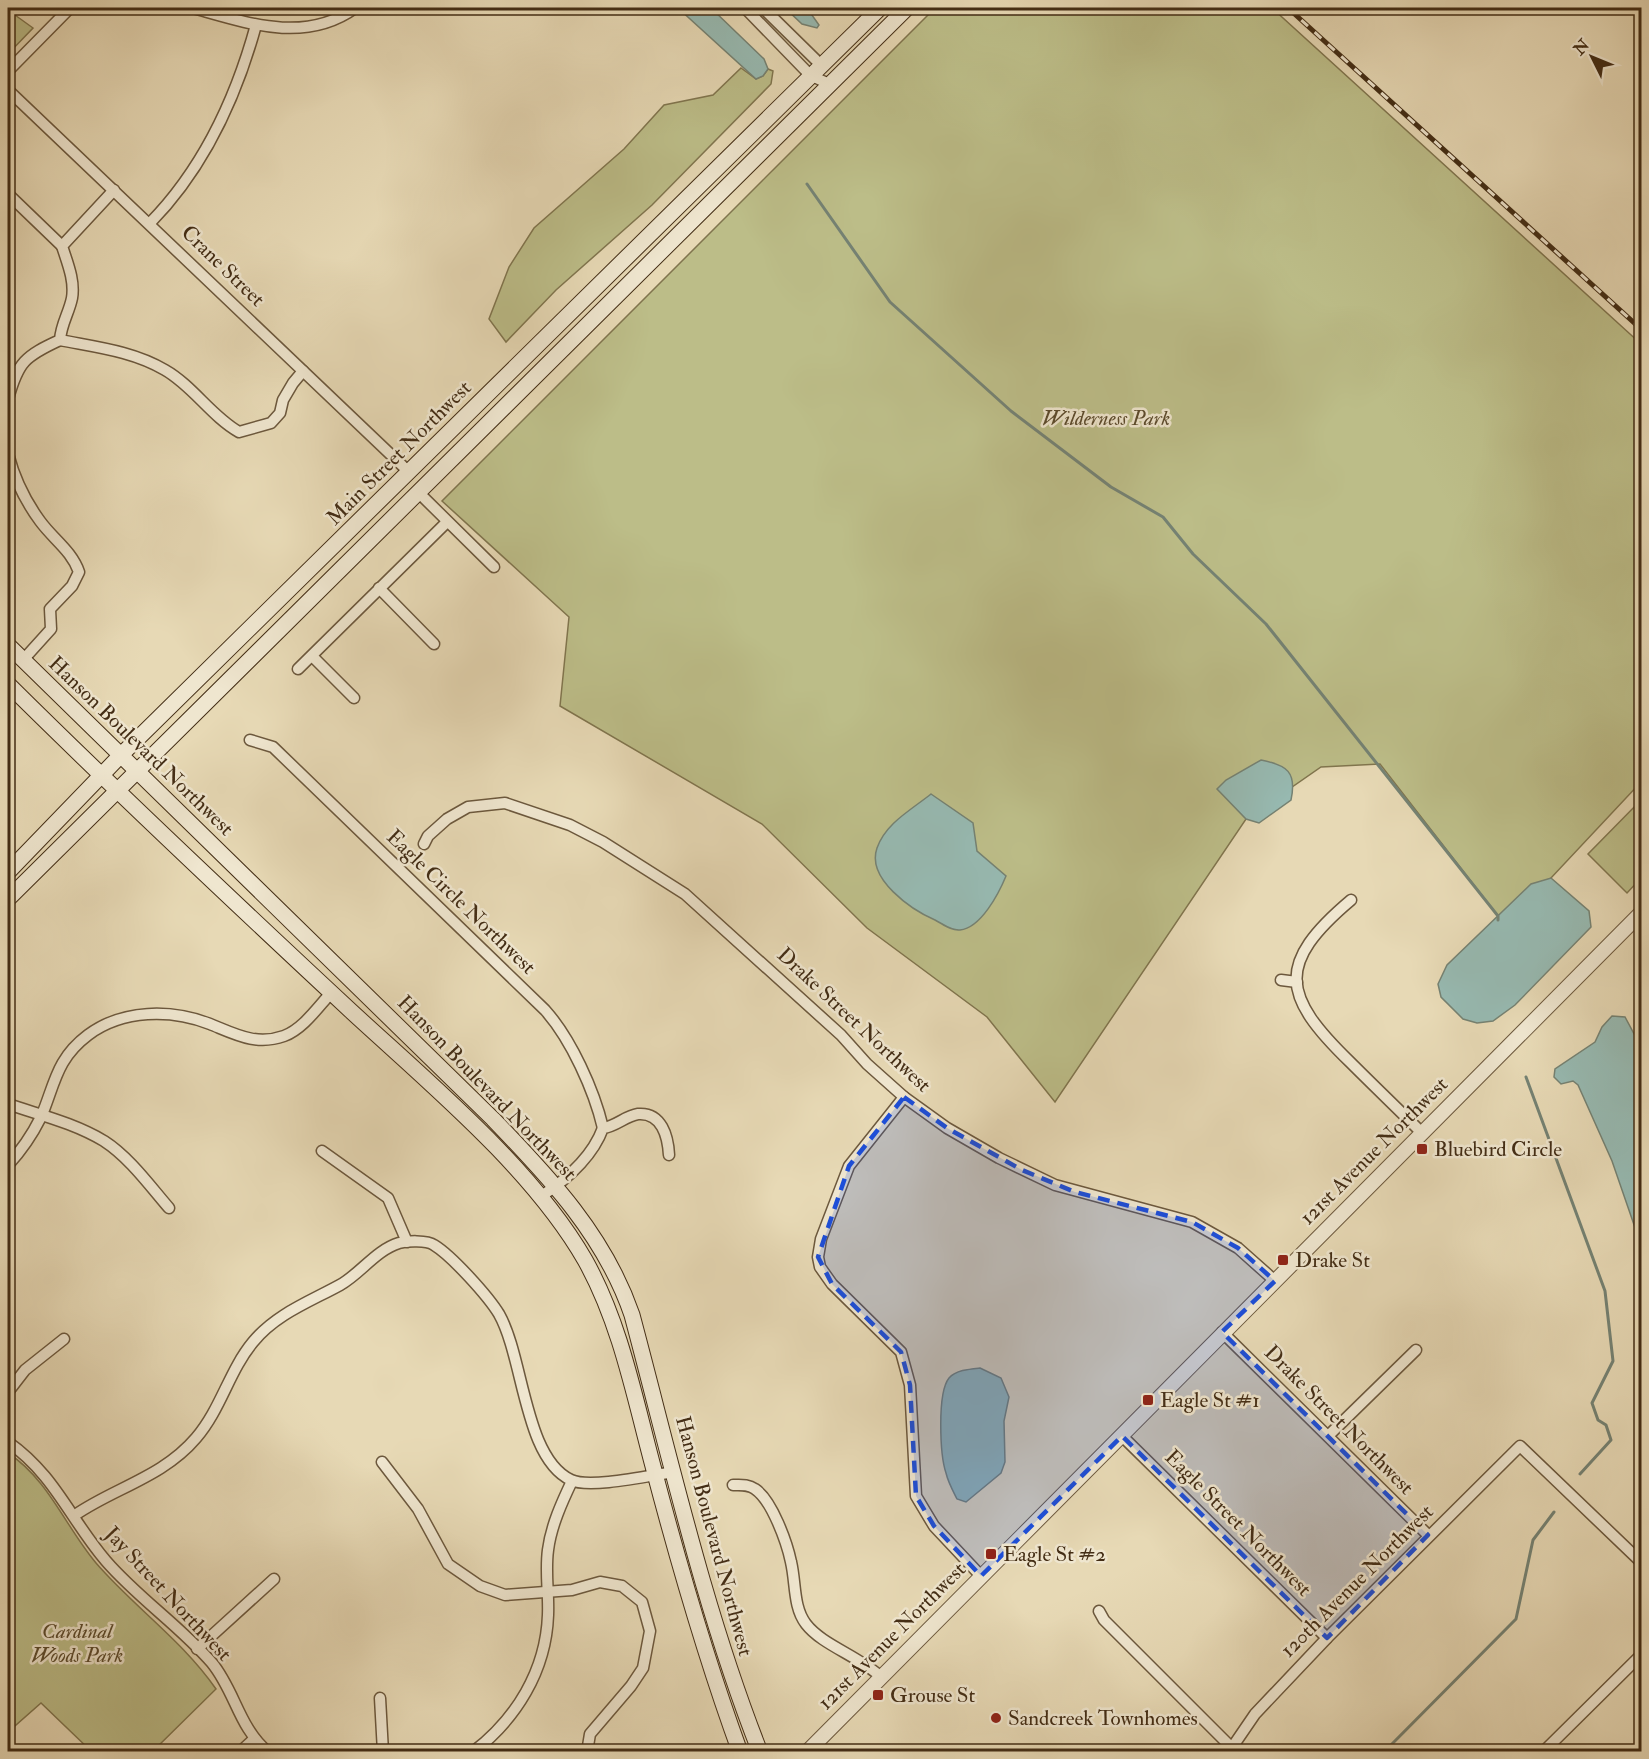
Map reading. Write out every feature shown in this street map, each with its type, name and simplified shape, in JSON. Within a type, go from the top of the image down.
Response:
[{"type":"main road","name":"Main Street Northwest","points":[[8,899],[419,493],[751,160],[819,76],[880,8]]},
{"type":"main road","name":"Main Street Northwest","points":[[8,872],[120,756],[717,170],[819,76],[907,8]]},
{"type":"main road","name":"Hanson Boulevard Northwest","points":[[8,645],[493,1119],[556,1186],[595,1236],[622,1285],[726,1660],[760,1752]]},
{"type":"main road","name":"Hanson Boulevard Northwest","points":[[8,684],[101,776],[514,1166],[575,1245],[604,1302],[634,1396],[685,1586],[740,1752]]},
{"type":"street","points":[[8,71],[70,8]]},
{"type":"street","points":[[193,8],[256,25],[281,28],[309,27],[344,16],[355,8]]},
{"type":"street","points":[[745,8],[819,76]]},
{"type":"street","points":[[763,8],[819,76]]},
{"type":"street","points":[[150,223],[181,189],[203,153],[238,82],[256,25]]},
{"type":"street","name":"Crane Street","points":[[8,90],[409,472]]},
{"type":"street","points":[[62,246],[114,190]]},
{"type":"street","points":[[8,194],[62,246],[72,278],[72,298],[60,327],[60,340]]},
{"type":"street","points":[[8,399],[15,374],[21,363],[33,352],[60,340],[107,348],[143,359],[167,371],[223,423],[239,432],[271,423],[280,413],[283,400],[303,371]]},
{"type":"street","points":[[8,454],[26,498],[40,521],[75,560],[79,572],[72,586],[50,609],[51,629],[23,660]]},
{"type":"street","points":[[419,493],[494,567]]},
{"type":"street","points":[[297,669],[447,522]]},
{"type":"street","points":[[379,588],[434,644]]},
{"type":"street","points":[[312,656],[354,698]]},
{"type":"street","name":"Eagle Circle Northwest","points":[[250,740],[273,747],[558,1024],[571,1047],[603,1128]]},
{"type":"street","name":"Drake Street Northwest","points":[[424,844],[428,836],[447,819],[468,807],[505,803],[570,825],[603,842],[685,894],[756,956],[904,1097],[947,1128],[999,1158],[1055,1185],[1104,1200],[1172,1215],[1209,1231],[1249,1256],[1275,1281]]},
{"type":"street","points":[[1351,900],[1313,935],[1299,966],[1297,982],[1299,999],[1312,1022],[1422,1133]]},
{"type":"street","name":"121st Avenue Northwest","points":[[807,1752],[1641,912]]},
{"type":"street","points":[[1281,980],[1297,982]]},
{"type":"street","points":[[8,1166],[26,1144],[41,1115],[50,1086],[62,1063],[87,1036],[119,1019],[159,1014],[182,1015],[210,1024],[238,1037],[261,1040],[285,1036],[302,1023],[331,993]]},
{"type":"street","points":[[904,1097],[849,1166],[821,1239],[818,1257],[820,1267],[832,1284],[900,1352],[909,1385],[916,1496],[934,1526],[981,1576]]},
{"type":"street","points":[[8,1104],[72,1125],[106,1142],[141,1176],[169,1208]]},
{"type":"street","points":[[540,1197],[556,1186],[586,1158],[603,1128],[616,1126],[639,1114],[649,1116],[664,1129],[669,1155]]},
{"type":"street","points":[[322,1151],[388,1198],[407,1242]]},
{"type":"street","points":[[75,1515],[99,1498],[150,1476],[196,1439],[214,1413],[236,1365],[254,1340],[276,1320],[342,1284],[391,1247],[407,1242],[433,1244],[463,1272],[499,1315],[514,1353],[536,1440],[551,1462],[572,1481],[616,1482],[674,1472]]},
{"type":"street","name":"Drake Street Northwest","points":[[1222,1332],[1428,1535]]},
{"type":"street","points":[[8,1392],[26,1370],[64,1340]]},
{"type":"street","points":[[1329,1436],[1416,1350]]},
{"type":"street","name":"Eagle Street Northwest","points":[[1122,1436],[1327,1638]]},
{"type":"street","name":"Jay Street Northwest","points":[[8,1442],[43,1472],[108,1563],[213,1664],[253,1740],[268,1752]]},
{"type":"street","name":"120th Avenue Northwest","points":[[1230,1749],[1255,1714],[1327,1638],[1520,1446],[1641,1563]]},
{"type":"street","points":[[382,1462],[418,1509],[448,1564],[480,1586],[498,1593],[546,1592],[572,1590],[600,1582],[611,1583],[632,1591],[642,1602],[650,1631],[643,1668],[632,1686],[590,1734],[587,1752]]},
{"type":"street","points":[[473,1752],[487,1741],[515,1710],[536,1671],[545,1638],[548,1614],[546,1592],[552,1532],[572,1481]]},
{"type":"street","points":[[733,1485],[747,1485],[756,1489],[763,1496],[780,1528],[791,1561],[796,1602],[806,1624],[820,1638],[864,1662],[881,1677]]},
{"type":"street","points":[[197,1649],[274,1579]]},
{"type":"street","points":[[1099,1611],[1104,1620],[1230,1749]]},
{"type":"street","points":[[1544,1752],[1641,1654]]},
{"type":"street","points":[[380,1698],[383,1752]]},
{"type":"street","points":[[240,1752],[253,1740]]},
{"type":"street","points":[[487,1741],[494,1752]]},
{"type":"highlighted area","points":[[904,1097],[947,1128],[1022,1170],[1075,1192],[1192,1222],[1238,1248],[1275,1281],[1222,1332],[1428,1535],[1327,1638],[1122,1436],[981,1576],[934,1526],[916,1496],[910,1385],[901,1352],[832,1284],[818,1257],[849,1166]]},
{"type":"green space","name":"Wilderness Park","points":[[935,8],[1272,8],[1641,344],[1641,782],[1551,878],[1498,916],[1380,764],[1321,767],[1246,819],[1055,1102],[987,1017],[867,928],[762,824],[560,706],[569,617],[442,501]]},
{"type":"green space","points":[[8,10],[33,28],[8,54]]},
{"type":"green space","points":[[741,68],[756,79],[763,76],[768,69],[773,71],[771,84],[652,205],[556,290],[506,342],[489,319],[509,267],[534,228],[624,149],[664,105],[713,95]]},
{"type":"green space","points":[[1641,800],[1641,878],[1627,893],[1588,854]]},
{"type":"green space","name":"Cardinal Woods Park","points":[[8,1453],[35,1476],[96,1563],[189,1655],[216,1689],[153,1751],[91,1751],[41,1703],[8,1732]]},
{"type":"water","points":[[678,8],[711,8],[764,59],[768,69],[763,76],[756,79]]},
{"type":"water","points":[[785,8],[807,8],[819,25],[817,28],[802,24]]},
{"type":"water","points":[[1261,760],[1284,767],[1291,776],[1292,790],[1291,800],[1259,823],[1246,819],[1217,789],[1226,780]]},
{"type":"water","points":[[931,794],[973,823],[977,851],[1006,876],[982,917],[968,928],[960,930],[947,927],[925,915],[893,892],[884,882],[875,860],[877,848],[886,831]]},
{"type":"water","points":[[1551,878],[1589,911],[1591,927],[1515,1005],[1493,1021],[1477,1023],[1463,1019],[1441,997],[1438,984],[1447,965],[1531,884]]},
{"type":"water","points":[[1612,1016],[1625,1017],[1641,1047],[1641,1245],[1612,1161],[1578,1085],[1573,1081],[1561,1084],[1554,1077],[1555,1069],[1595,1042],[1602,1027]]},
{"type":"water","points":[[980,1368],[1001,1378],[1009,1397],[1004,1421],[1005,1462],[1001,1473],[966,1502],[957,1499],[947,1476],[942,1453],[941,1410],[945,1386],[949,1378],[968,1369]]},
{"type":"waterway","points":[[807,184],[890,302],[1011,411],[1111,487],[1163,517],[1193,554],[1266,624],[1498,916],[1498,920]]},
{"type":"waterway","points":[[1526,1077],[1605,1291],[1613,1361],[1592,1403],[1598,1420],[1606,1425],[1611,1440],[1580,1474]]},
{"type":"waterway","points":[[1384,1752],[1516,1619],[1533,1540],[1554,1512]]},
{"type":"railway","points":[[1288,8],[1642,330]]},
{"type":"place","name":"Bluebird Circle","points":[[1422,1149]]},
{"type":"place","name":"Drake St","points":[[1283,1260]]},
{"type":"place","name":"Eagle St #1","points":[[1148,1400]]},
{"type":"place","name":"Eagle St #2","points":[[991,1554]]},
{"type":"place","name":"Grouse St","points":[[878,1695]]},
{"type":"place","name":"Sandcreek Townhomes","points":[[996,1718]]}]
